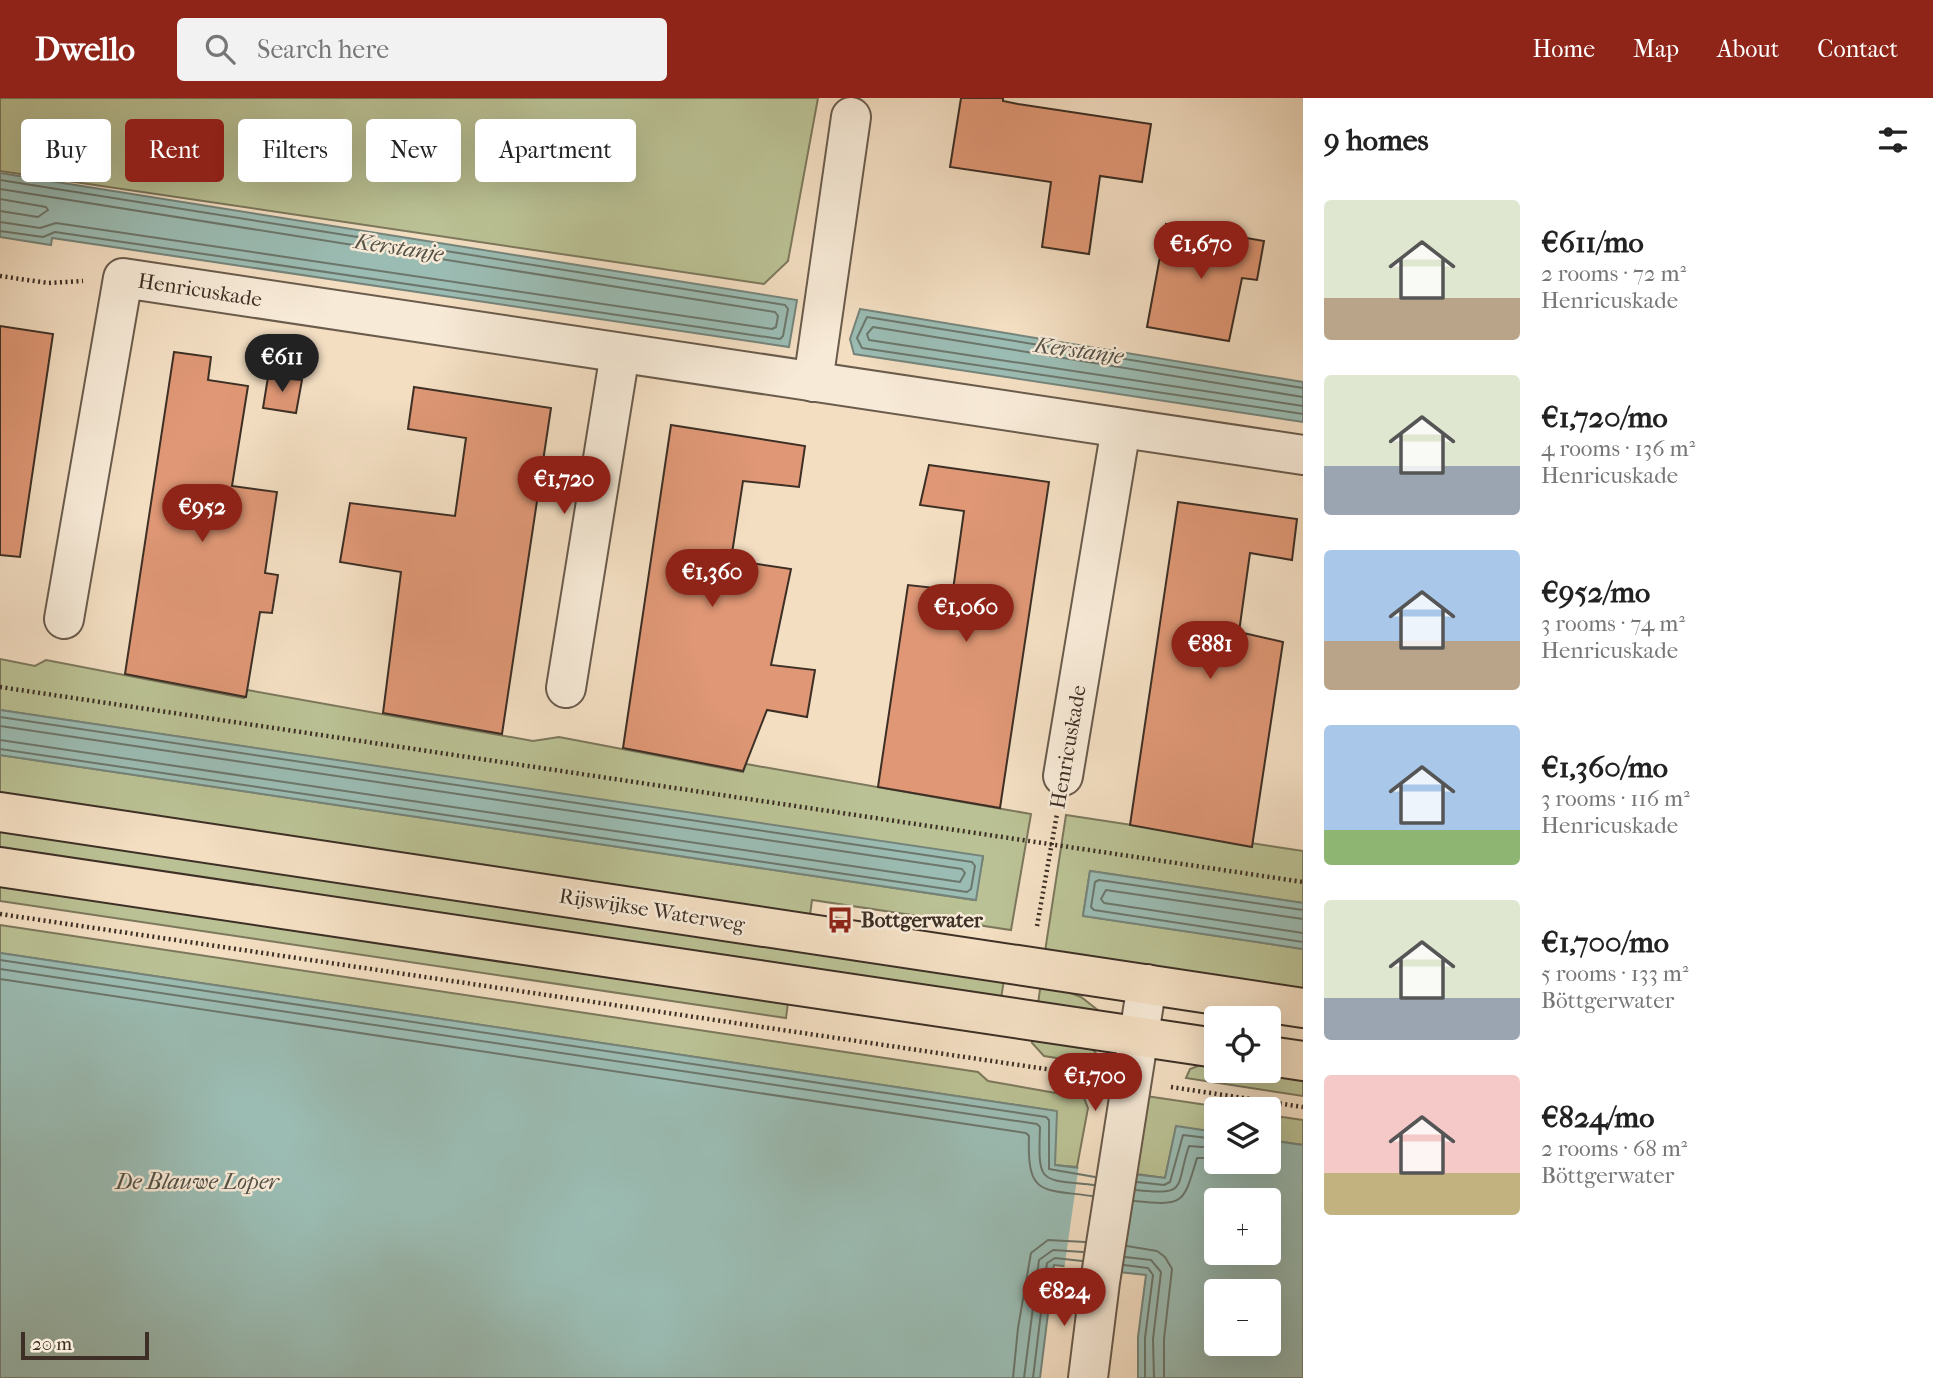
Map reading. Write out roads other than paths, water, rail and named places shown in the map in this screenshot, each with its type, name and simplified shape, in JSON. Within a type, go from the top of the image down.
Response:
[{"type":"main road","name":"Rijswijkse Waterweg","points":[[0,812],[1303,1008]]},
{"type":"main road","points":[[0,867],[1204,1046]]},
{"type":"main road","points":[[1281,1058],[1303,1061]]},
{"type":"street","points":[[813,382],[850,117]]},
{"type":"street","name":"Henricuskade","points":[[64,620],[123,278],[1303,455]]},
{"type":"street","points":[[566,688],[620,353]]},
{"type":"street","name":"Henricuskade","points":[[1063,776],[1121,428]]},
{"type":"street","points":[[1088,1378],[1130,1080],[1147,984]]},
{"type":"water","name":"Kerstanje","points":[[0,173],[21,176],[21,182],[56,182],[797,300],[789,347],[52,238],[51,245],[0,237]]},
{"type":"water","name":"Kerstanje","points":[[860,309],[1303,382],[1303,422],[854,354],[850,339]]},
{"type":"water","points":[[0,710],[983,856],[976,900],[0,755]]},
{"type":"water","points":[[1090,871],[1303,903],[1303,949],[1083,916]]},
{"type":"water","name":"De Blauwe Loper","points":[[0,953],[1057,1111],[1055,1165],[1165,1178],[1176,1126],[1204,1130],[1204,1174],[1281,1174],[1281,1142],[1303,1145],[1303,1378],[1138,1378],[1138,1337],[1146,1275],[1054,1265],[1040,1378],[0,1378]]},
{"type":"place","name":"Bottgerwater","points":[[840,920]]}]
